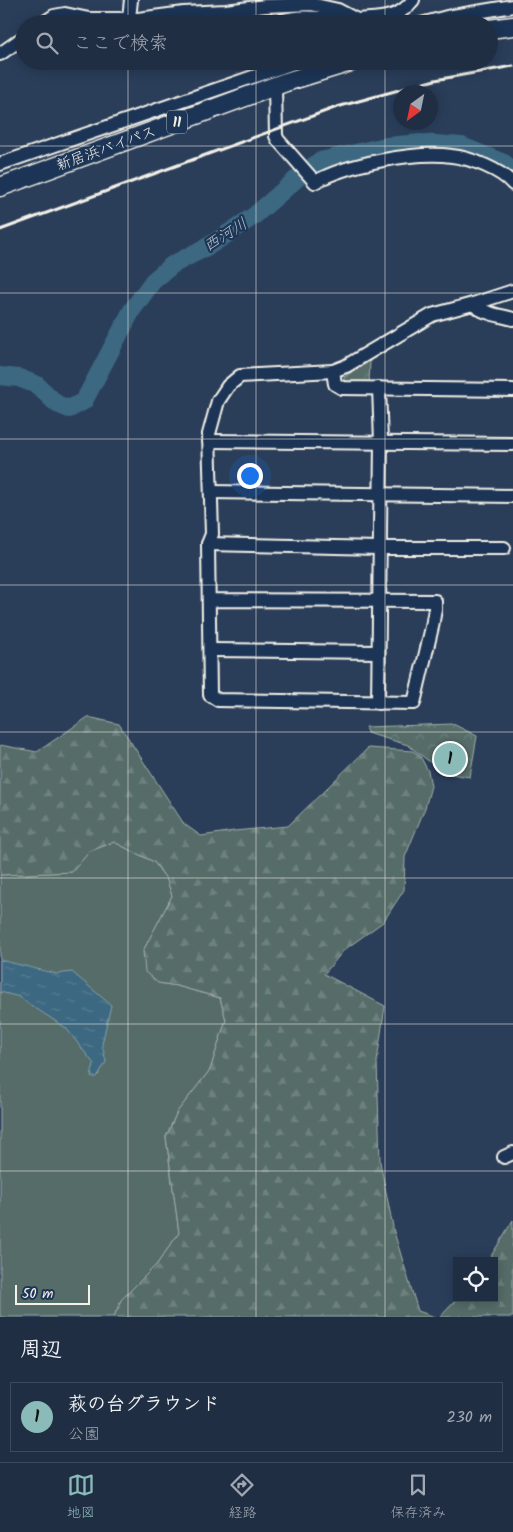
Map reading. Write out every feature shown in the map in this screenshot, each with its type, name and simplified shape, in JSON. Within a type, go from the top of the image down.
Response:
[{"type":"highway","points":[[498,28],[513,26]]},
{"type":"highway","name":"新居浜バイパス","points":[[0,187],[281,74],[303,70]]},
{"type":"street","points":[[129,15],[131,0]]},
{"type":"street","points":[[395,15],[409,6],[413,0]]},
{"type":"street","points":[[172,15],[226,11],[265,3],[311,4],[338,10],[348,15]]},
{"type":"street","points":[[459,15],[513,6]]},
{"type":"street","points":[[0,54],[15,43]]},
{"type":"street","points":[[0,164],[281,74],[276,136],[314,182],[355,166],[428,155],[466,158],[494,170],[508,178],[513,184]]},
{"type":"street","points":[[209,600],[435,601],[435,610],[414,703],[218,700],[210,695],[208,544],[212,534],[209,434],[218,401],[228,386],[240,376],[333,371],[346,366],[432,315],[473,304],[513,290]]},
{"type":"street","points":[[473,304],[478,309],[487,313],[513,318]]},
{"type":"street","points":[[333,371],[335,384],[342,388],[513,390]]},
{"type":"street","points":[[378,703],[379,388]]},
{"type":"street","points":[[209,441],[513,444]]},
{"type":"street","points":[[211,492],[513,496]]},
{"type":"street","points":[[208,544],[379,548],[510,546]]},
{"type":"street","points":[[210,650],[378,652]]},
{"type":"green space","points":[[370,361],[369,384],[346,383],[344,381],[344,377]]},
{"type":"green space","points":[[88,717],[119,724],[184,824],[201,836],[288,826],[368,748],[413,751],[420,756],[428,771],[431,786],[425,808],[405,857],[404,890],[383,922],[344,950],[324,974],[385,1006],[377,1061],[380,1162],[394,1232],[418,1311],[435,1317],[114,1317],[121,1300],[157,1264],[179,1233],[166,1137],[177,1112],[210,1070],[226,1020],[220,998],[177,986],[158,983],[145,972],[143,951],[172,896],[167,880],[154,862],[114,842],[90,851],[72,872],[0,875],[0,745],[37,752]]},
{"type":"green space","points":[[453,724],[477,736],[470,777],[444,773],[408,745],[367,733],[366,727]]},
{"type":"green space","points":[[114,842],[154,862],[167,880],[172,896],[143,951],[158,983],[177,986],[220,998],[226,1020],[210,1070],[177,1112],[166,1137],[179,1233],[157,1264],[121,1300],[114,1317],[0,1317],[0,875],[71,872],[90,851]]},
{"type":"green space","points":[[513,1220],[513,1317],[440,1317],[454,1302],[498,1302],[498,1257],[490,1257]]},
{"type":"water","points":[[0,960],[57,974],[72,972],[111,1005],[102,1044],[106,1062],[97,1077],[91,1077],[94,1064],[66,1028],[20,997],[0,992]]},
{"type":"waterway","name":"西河川","points":[[0,376],[19,378],[37,385],[57,404],[69,409],[84,401],[132,310],[153,281],[172,265],[212,244],[254,216],[320,161],[386,146],[421,143],[462,146],[504,163],[513,171]]},
{"type":"railway","points":[[498,69],[513,66]]},
{"type":"railway","points":[[0,230],[337,107],[435,80],[491,70]]},
{"type":"place","name":"萩の台グラウンド","points":[[450,759]]}]
